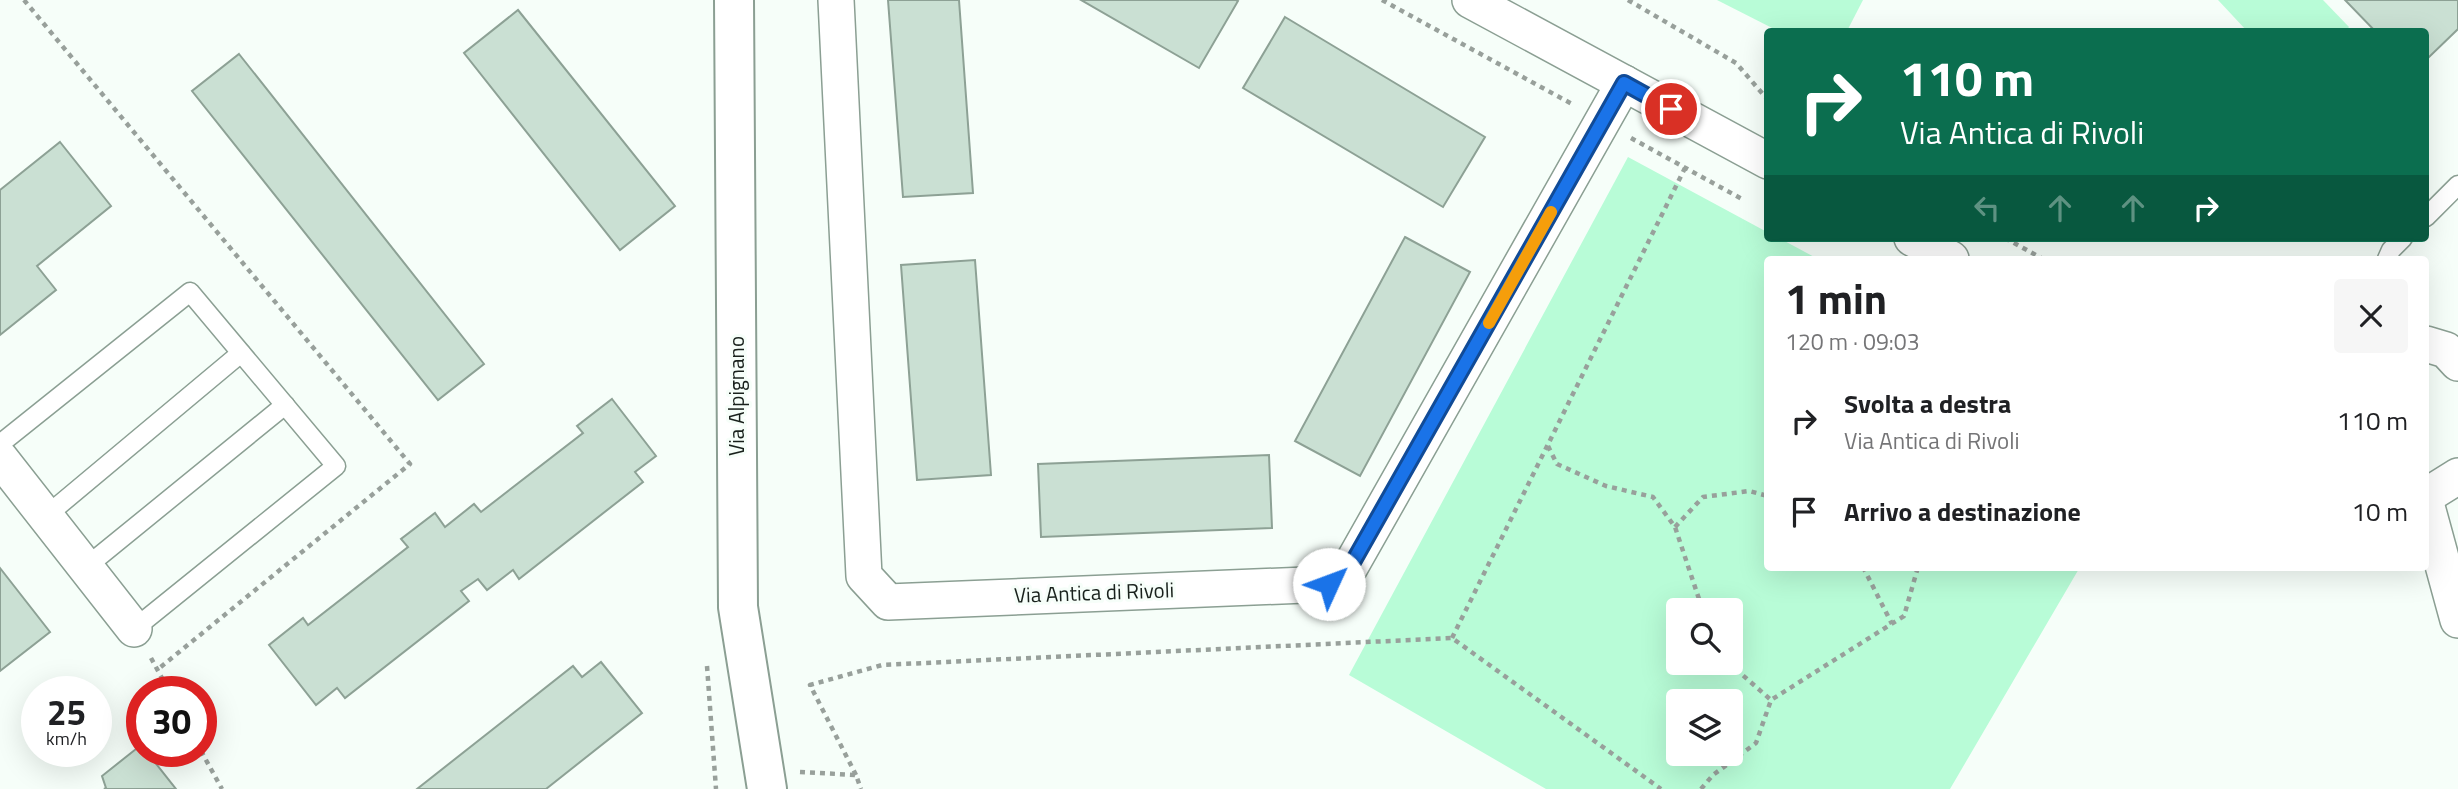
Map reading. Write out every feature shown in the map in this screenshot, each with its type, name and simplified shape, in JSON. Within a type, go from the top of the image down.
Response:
[{"type":"street","name":"Via Alpignano","points":[[734,0],[738,607],[766,779]]},
{"type":"street","name":"Via Antica di Rivoli","points":[[836,0],[864,576],[888,602],[1329,584],[1349,569],[1624,83]]},
{"type":"street","points":[[1469,0],[1764,159]]},
{"type":"street","points":[[1919,242],[1945,256]]},
{"type":"street","points":[[2429,345],[2446,350],[2458,363]]},
{"type":"street","points":[[0,457],[134,629]]},
{"type":"street","points":[[2429,494],[2458,476]]},
{"type":"street","points":[[2429,514],[2458,620]]},
{"type":"lane","points":[[2429,214],[2458,185]]},
{"type":"lane","points":[[2389,256],[2399,242]]},
{"type":"lane","points":[[0,444],[190,292],[337,466],[134,629]]},
{"type":"lane","points":[[46,516],[242,353]]},
{"type":"lane","points":[[86,567],[285,405]]},
{"type":"path","points":[[1382,0],[1742,199]]},
{"type":"path","points":[[1628,0],[1736,63],[1764,95]]},
{"type":"path","points":[[1452,638],[1685,167]]},
{"type":"path","points":[[2012,242],[2038,256]]},
{"type":"path","points":[[1548,445],[1557,464],[1606,486],[1653,497],[1675,527],[1699,598]]},
{"type":"path","points":[[1675,527],[1703,497],[1749,491],[1764,495]]},
{"type":"path","points":[[1865,571],[1892,624]]},
{"type":"path","points":[[1701,789],[1713,775],[1756,743],[1771,701],[1904,616],[1917,571]]},
{"type":"path","points":[[861,789],[810,685],[883,665],[1452,638],[1661,789]]},
{"type":"path","points":[[1742,675],[1771,701]]},
{"type":"path","points":[[210,767],[222,789]]},
{"type":"path","points":[[766,779],[856,775]]},
{"type":"green space","points":[[1717,0],[1863,0],[1849,28],[1772,28]]},
{"type":"green space","points":[[2218,0],[2323,0],[2349,27],[2348,28],[2244,28]]},
{"type":"green space","points":[[1628,157],[1764,230],[1764,242],[1786,242],[1812,256],[1764,256],[1764,571],[2078,571],[1950,789],[1546,789],[1349,675]]},
{"type":"building","points":[[888,0],[959,0],[973,193],[903,197]]},
{"type":"building","points":[[1081,0],[1236,0],[1238,1],[1199,68]]},
{"type":"building","points":[[2345,0],[2458,0],[2458,29],[2429,57],[2429,28],[2372,28]]},
{"type":"building","points":[[518,10],[675,206],[620,250],[464,53]]},
{"type":"building","points":[[1285,17],[1485,137],[1443,207],[1243,88]]},
{"type":"building","points":[[239,54],[484,364],[438,400],[192,91]]},
{"type":"building","points":[[60,142],[111,206],[37,266],[56,290],[0,335],[0,190]]},
{"type":"building","points":[[1405,237],[1470,272],[1360,476],[1295,441]]},
{"type":"building","points":[[975,260],[991,475],[917,480],[901,265]]},
{"type":"building","points":[[612,399],[656,456],[635,472],[643,482],[519,579],[513,570],[487,590],[478,579],[461,591],[469,601],[345,698],[337,688],[316,705],[269,645],[303,618],[308,625],[408,547],[401,539],[435,513],[445,527],[474,504],[481,512],[583,433],[577,426]]},
{"type":"building","points":[[1269,455],[1272,528],[1041,537],[1038,464]]},
{"type":"building","points":[[0,568],[50,632],[0,671]]},
{"type":"building","points":[[601,662],[642,713],[546,789],[417,789],[573,666],[582,677]]},
{"type":"building","points":[[126,757],[126,767],[159,767],[176,789],[104,789],[106,788],[102,776]]},
{"type":"slow traffic","points":[[1489,323],[1551,212]]},
{"type":"route","points":[[1329,584],[1349,569],[1624,83],[1671,109]]}]
